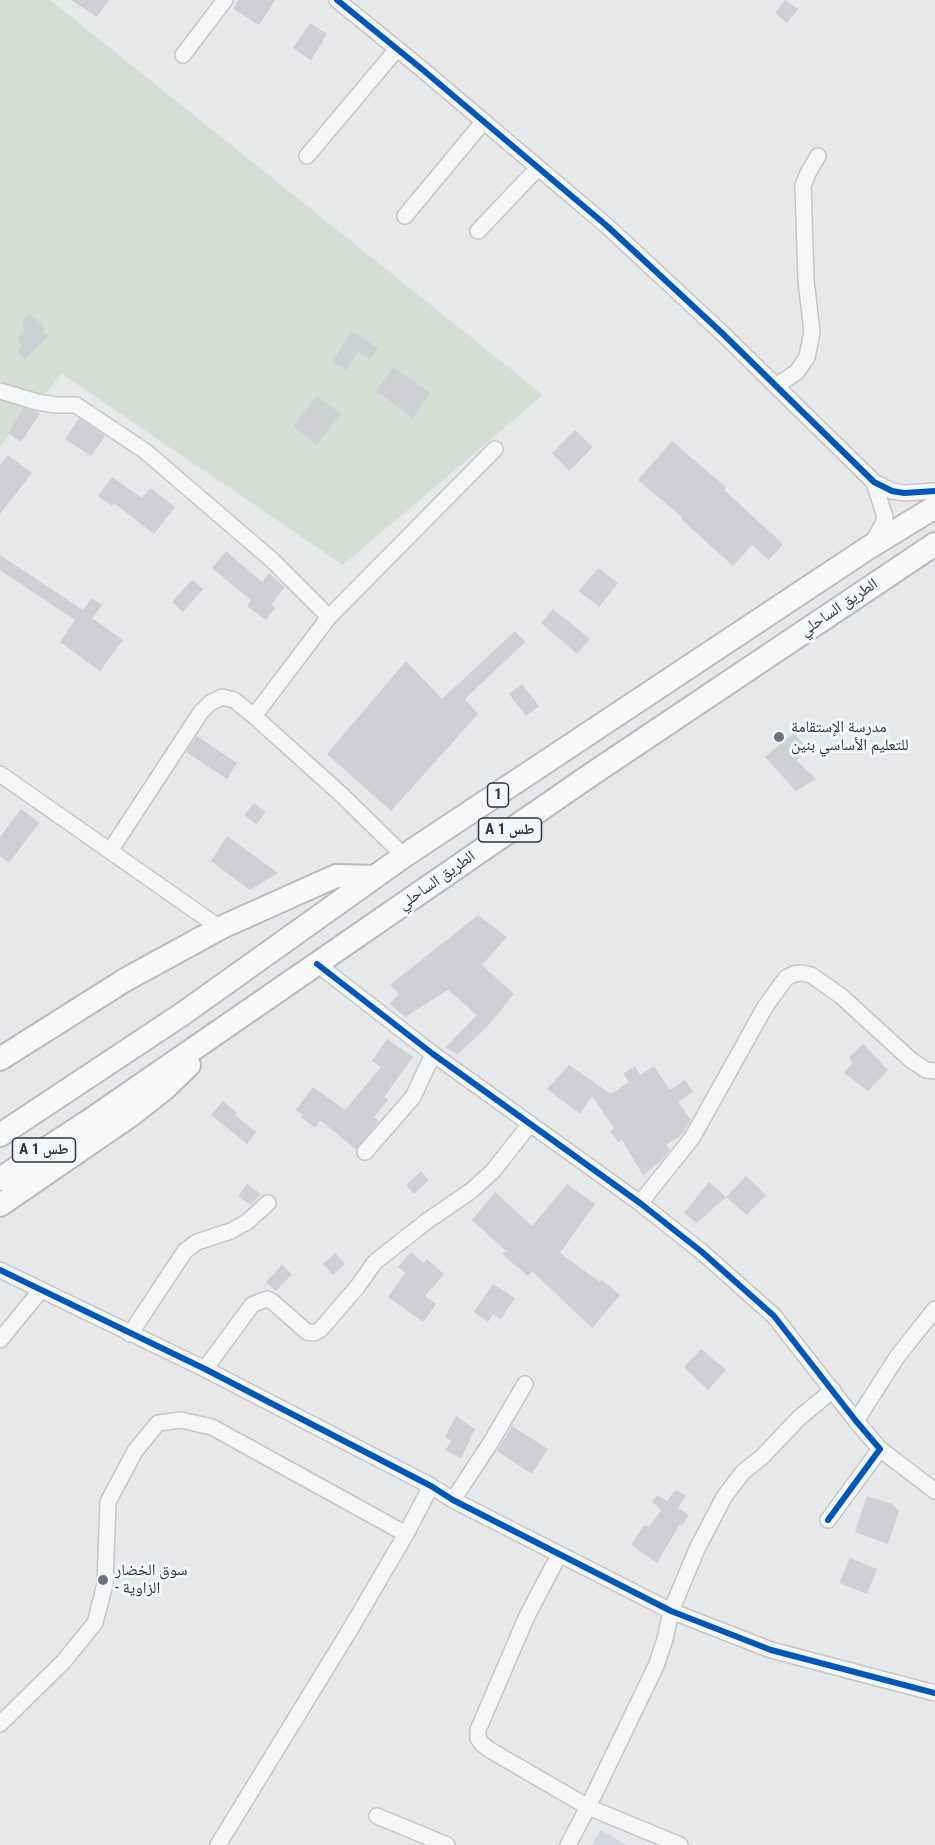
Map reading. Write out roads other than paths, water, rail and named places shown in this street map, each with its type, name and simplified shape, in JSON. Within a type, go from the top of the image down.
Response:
[{"type":"highway","name":"الطريق الساحلي","points":[[0,1136],[181,1015],[404,856],[935,507]]},
{"type":"highway","name":"الطريق الساحلي","points":[[0,1179],[228,1026],[592,774],[935,544]]},
{"type":"highway","points":[[0,1059],[125,980],[220,928],[336,876],[374,877]]},
{"type":"highway","points":[[0,1205],[164,1089],[228,1026]]},
{"type":"street","points":[[183,55],[225,0]]},
{"type":"street","points":[[337,0],[607,226],[874,482],[892,491],[904,493],[935,491]]},
{"type":"street","points":[[307,156],[397,49]]},
{"type":"street","points":[[405,216],[484,121]]},
{"type":"street","points":[[776,386],[797,372],[807,357],[812,332],[806,280],[803,186],[818,156]]},
{"type":"street","points":[[478,231],[538,168]]},
{"type":"street","points":[[0,391],[37,402],[76,405],[145,451],[272,560],[329,617]]},
{"type":"street","points":[[254,716],[329,617],[495,449]]},
{"type":"street","points":[[868,549],[885,517],[874,482]]},
{"type":"street","points":[[110,851],[201,712],[210,703],[222,697],[234,700],[254,716],[343,796],[404,856]]},
{"type":"street","points":[[3,781],[110,851],[220,928]]},
{"type":"street","points":[[317,964],[433,1054],[640,1203],[702,1252],[774,1316],[880,1449],[935,1491]]},
{"type":"street","points":[[640,1203],[692,1138],[765,1008],[786,978],[794,974],[811,975],[841,996],[911,1060],[926,1070],[935,1071]]},
{"type":"street","points":[[365,1152],[413,1097],[433,1054]]},
{"type":"street","points":[[205,1369],[252,1305],[261,1301],[267,1299],[273,1302],[307,1332],[314,1333],[321,1329],[358,1286],[375,1262],[427,1221],[471,1191],[493,1171],[530,1124]]},
{"type":"street","points":[[130,1334],[185,1251],[197,1242],[231,1231],[247,1222],[268,1203]]},
{"type":"street","points":[[0,1270],[205,1369],[453,1500],[671,1611],[771,1650],[935,1693]]},
{"type":"street","points":[[0,1340],[41,1290]]},
{"type":"street","points":[[856,1421],[897,1357],[935,1308]]},
{"type":"street","points":[[453,1500],[525,1384]]},
{"type":"street","points":[[568,1845],[656,1666],[671,1611],[697,1549],[724,1497],[743,1472],[775,1444],[799,1418],[833,1390]]},
{"type":"street","points":[[0,1724],[64,1661],[94,1623],[105,1584],[108,1502],[135,1451],[158,1423],[181,1420],[212,1427],[406,1534]]},
{"type":"street","points":[[828,1520],[880,1449]]},
{"type":"street","points":[[218,1845],[351,1628],[406,1534],[430,1486]]},
{"type":"street","points":[[559,1555],[527,1616],[478,1730],[478,1738],[490,1750],[588,1807],[680,1845]]},
{"type":"street","points":[[376,1816],[447,1845]]},
{"type":"place","name":"مدرسة اﻹستقامة للتعليم اﻷساسي بنين","points":[[779,737]]},
{"type":"place","name":"سوق الخضار - الزاوية","points":[[103,1580]]}]
